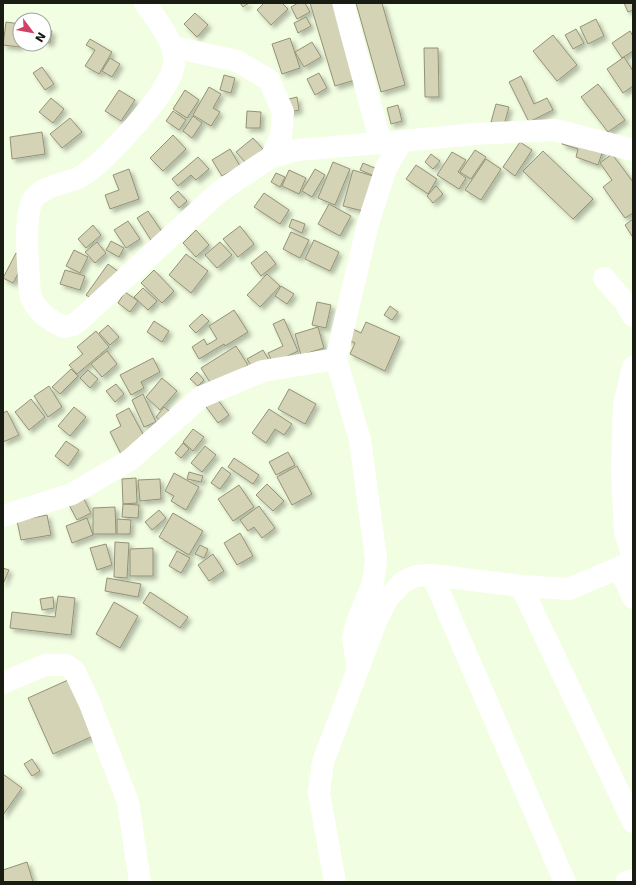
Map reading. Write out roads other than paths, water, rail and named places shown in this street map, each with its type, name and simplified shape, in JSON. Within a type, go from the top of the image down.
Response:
[{"type":"street","points":[[145,3],[173,48],[174,65],[167,84],[145,114],[98,164],[80,176],[44,190],[33,199],[27,218],[30,294],[33,303],[42,313],[64,327],[73,325],[219,192],[271,157],[298,150],[391,143],[475,134],[555,130],[633,150]]},
{"type":"street","points":[[343,3],[391,143],[386,168],[368,224],[336,359],[360,440],[376,559],[373,582],[356,625],[353,638],[358,670]]},
{"type":"street","points":[[173,48],[237,61],[269,80],[282,112],[280,137],[271,157]]},
{"type":"street","points":[[604,278],[624,301],[633,316]]},
{"type":"street","points":[[3,516],[72,494],[130,460],[201,397],[263,371],[336,359]]},
{"type":"street","points":[[633,368],[624,405],[622,471],[625,532],[633,598]]},
{"type":"street","points":[[335,882],[319,794],[323,762],[377,619],[388,598],[403,582],[416,576],[432,575],[521,586],[569,589],[629,563]]},
{"type":"street","points":[[432,575],[566,882]]},
{"type":"street","points":[[521,586],[633,822]]},
{"type":"street","points":[[3,683],[45,665],[66,665],[75,672],[90,704],[128,802],[140,882]]},
{"type":"street","points":[[626,882],[633,880]]}]
